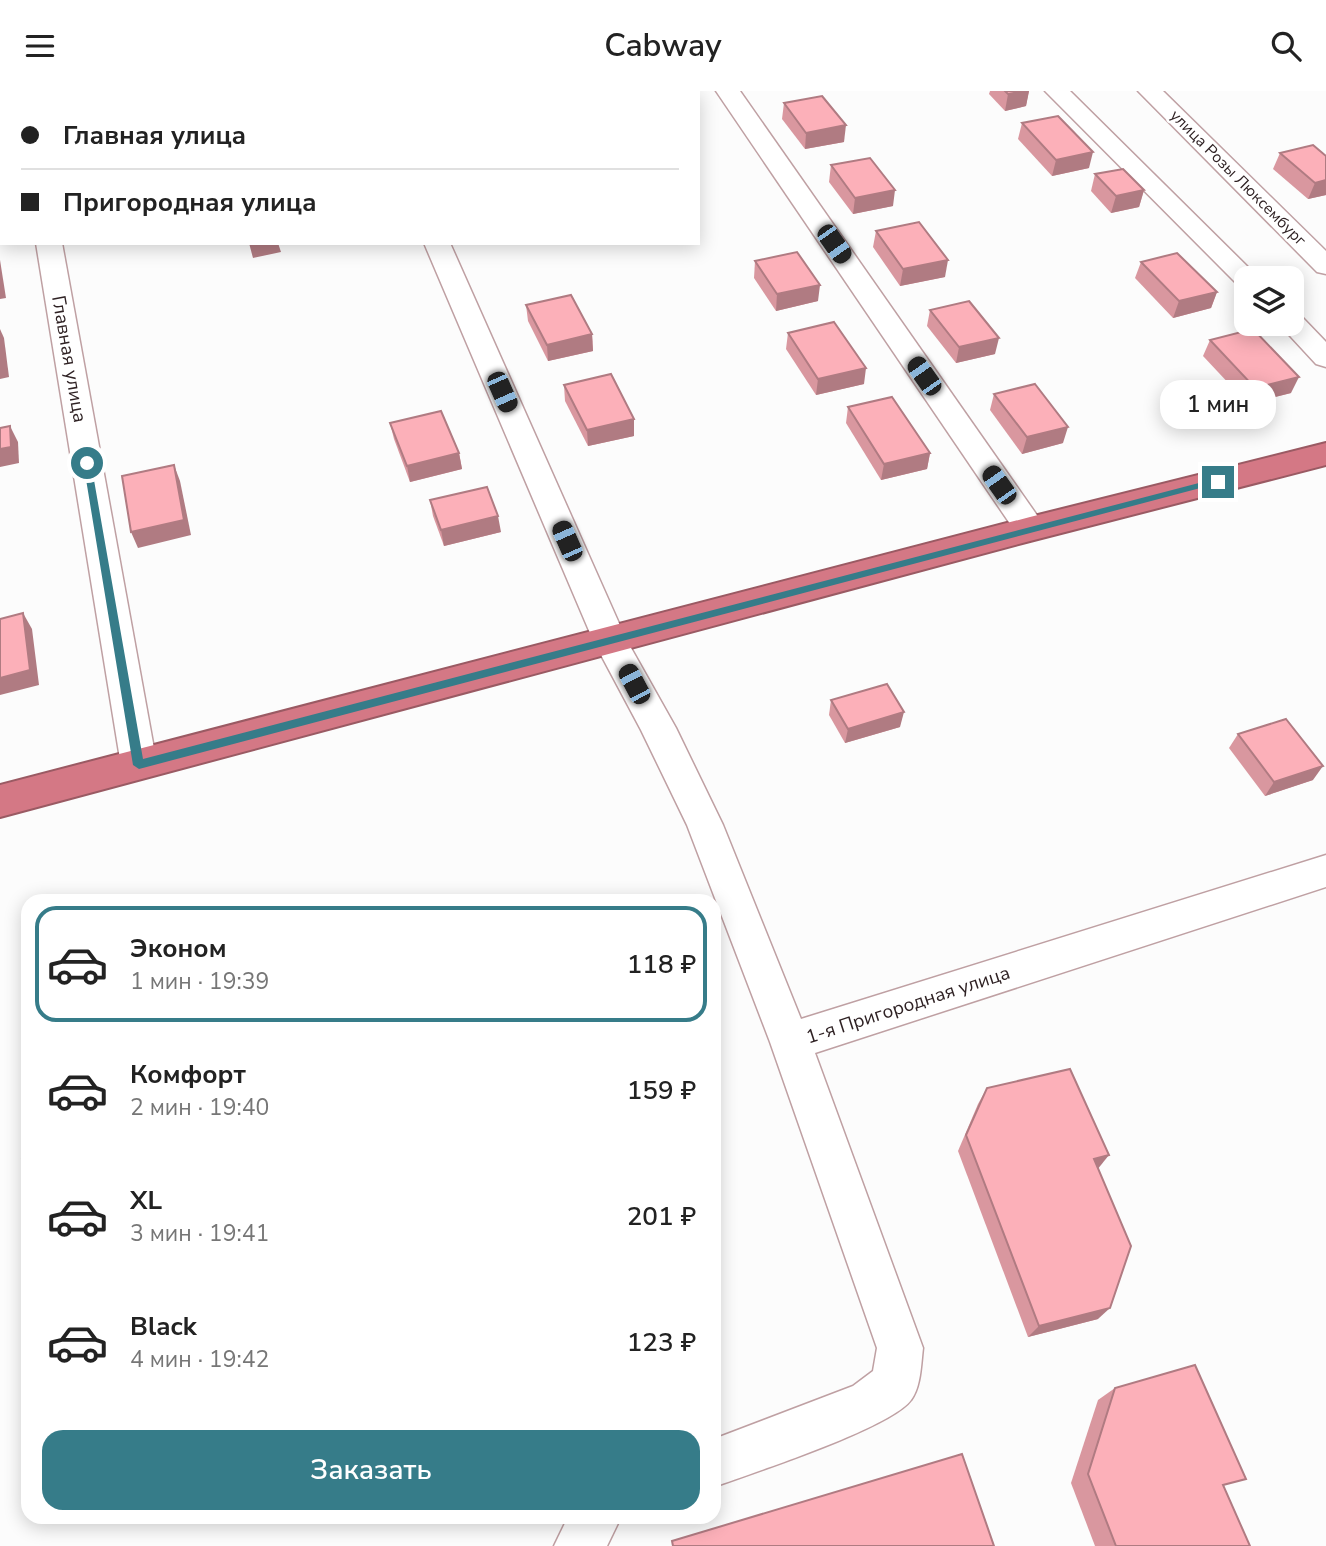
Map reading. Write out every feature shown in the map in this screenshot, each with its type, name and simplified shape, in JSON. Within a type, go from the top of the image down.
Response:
[{"type":"highway","points":[[0,801],[1030,529],[1326,454]]},
{"type":"street","points":[[728,91],[1030,529]]},
{"type":"street","points":[[1057,91],[1234,266]]},
{"type":"street","name":"улица Розы Люксембург","points":[[1150,91],[1326,266]]},
{"type":"street","name":"Главная улица","points":[[48,245],[139,765]]},
{"type":"street","name":"1-я Пригородная улица","points":[[438,245],[611,640],[705,825],[790,1042],[1326,871]]},
{"type":"street","points":[[1304,335],[1326,358]]},
{"type":"street","points":[[721,1461],[868,1404],[894,1384],[900,1348],[790,1042]]},
{"type":"street","points":[[579,1546],[592,1524]]},
{"type":"building","points":[[822,96],[846,125],[806,133],[784,103]]},
{"type":"building","points":[[1058,116],[1093,152],[1056,160],[1022,123]]},
{"type":"building","points":[[1313,145],[1326,156],[1326,180],[1315,183],[1280,153]]},
{"type":"building","points":[[870,158],[895,190],[855,198],[831,165]]},
{"type":"building","points":[[1123,169],[1144,190],[1116,196],[1095,174]]},
{"type":"building","points":[[919,222],[948,260],[903,269],[876,231]]},
{"type":"building","points":[[797,252],[820,285],[777,294],[755,261]]},
{"type":"building","points":[[1177,253],[1217,292],[1179,301],[1141,262]]},
{"type":"building","points":[[571,295],[592,334],[547,345],[526,305]]},
{"type":"building","points":[[969,301],[999,338],[959,347],[930,310]]},
{"type":"building","points":[[834,322],[866,368],[818,379],[788,333]]},
{"type":"building","points":[[1234,334],[1234,336],[1260,336],[1299,377],[1255,388],[1210,340]]},
{"type":"building","points":[[611,374],[634,419],[587,430],[564,385]]},
{"type":"building","points":[[1035,384],[1068,427],[1027,437],[994,394]]},
{"type":"building","points":[[892,397],[930,453],[884,464],[848,407]]},
{"type":"building","points":[[441,411],[459,453],[407,466],[390,423]]},
{"type":"building","points":[[10,426],[11,447],[0,449],[0,428]]},
{"type":"building","points":[[174,465],[184,520],[131,532],[122,476]]},
{"type":"building","points":[[487,487],[498,516],[441,530],[430,500]]},
{"type":"building","points":[[23,613],[30,670],[0,678],[0,619]]},
{"type":"building","points":[[887,684],[904,712],[848,729],[831,700]]},
{"type":"building","points":[[1286,719],[1323,766],[1274,782],[1238,734]]},
{"type":"building","points":[[1070,1069],[1109,1155],[1094,1159],[1131,1246],[1110,1308],[1039,1326],[966,1135],[987,1088]]},
{"type":"building","points":[[1195,1365],[1246,1479],[1223,1485],[1250,1546],[1116,1546],[1088,1474],[1115,1388]]},
{"type":"building","points":[[962,1454],[994,1546],[673,1546],[672,1541]]},
{"type":"route","points":[[87,463],[139,765],[1003,536],[1218,482]]}]
